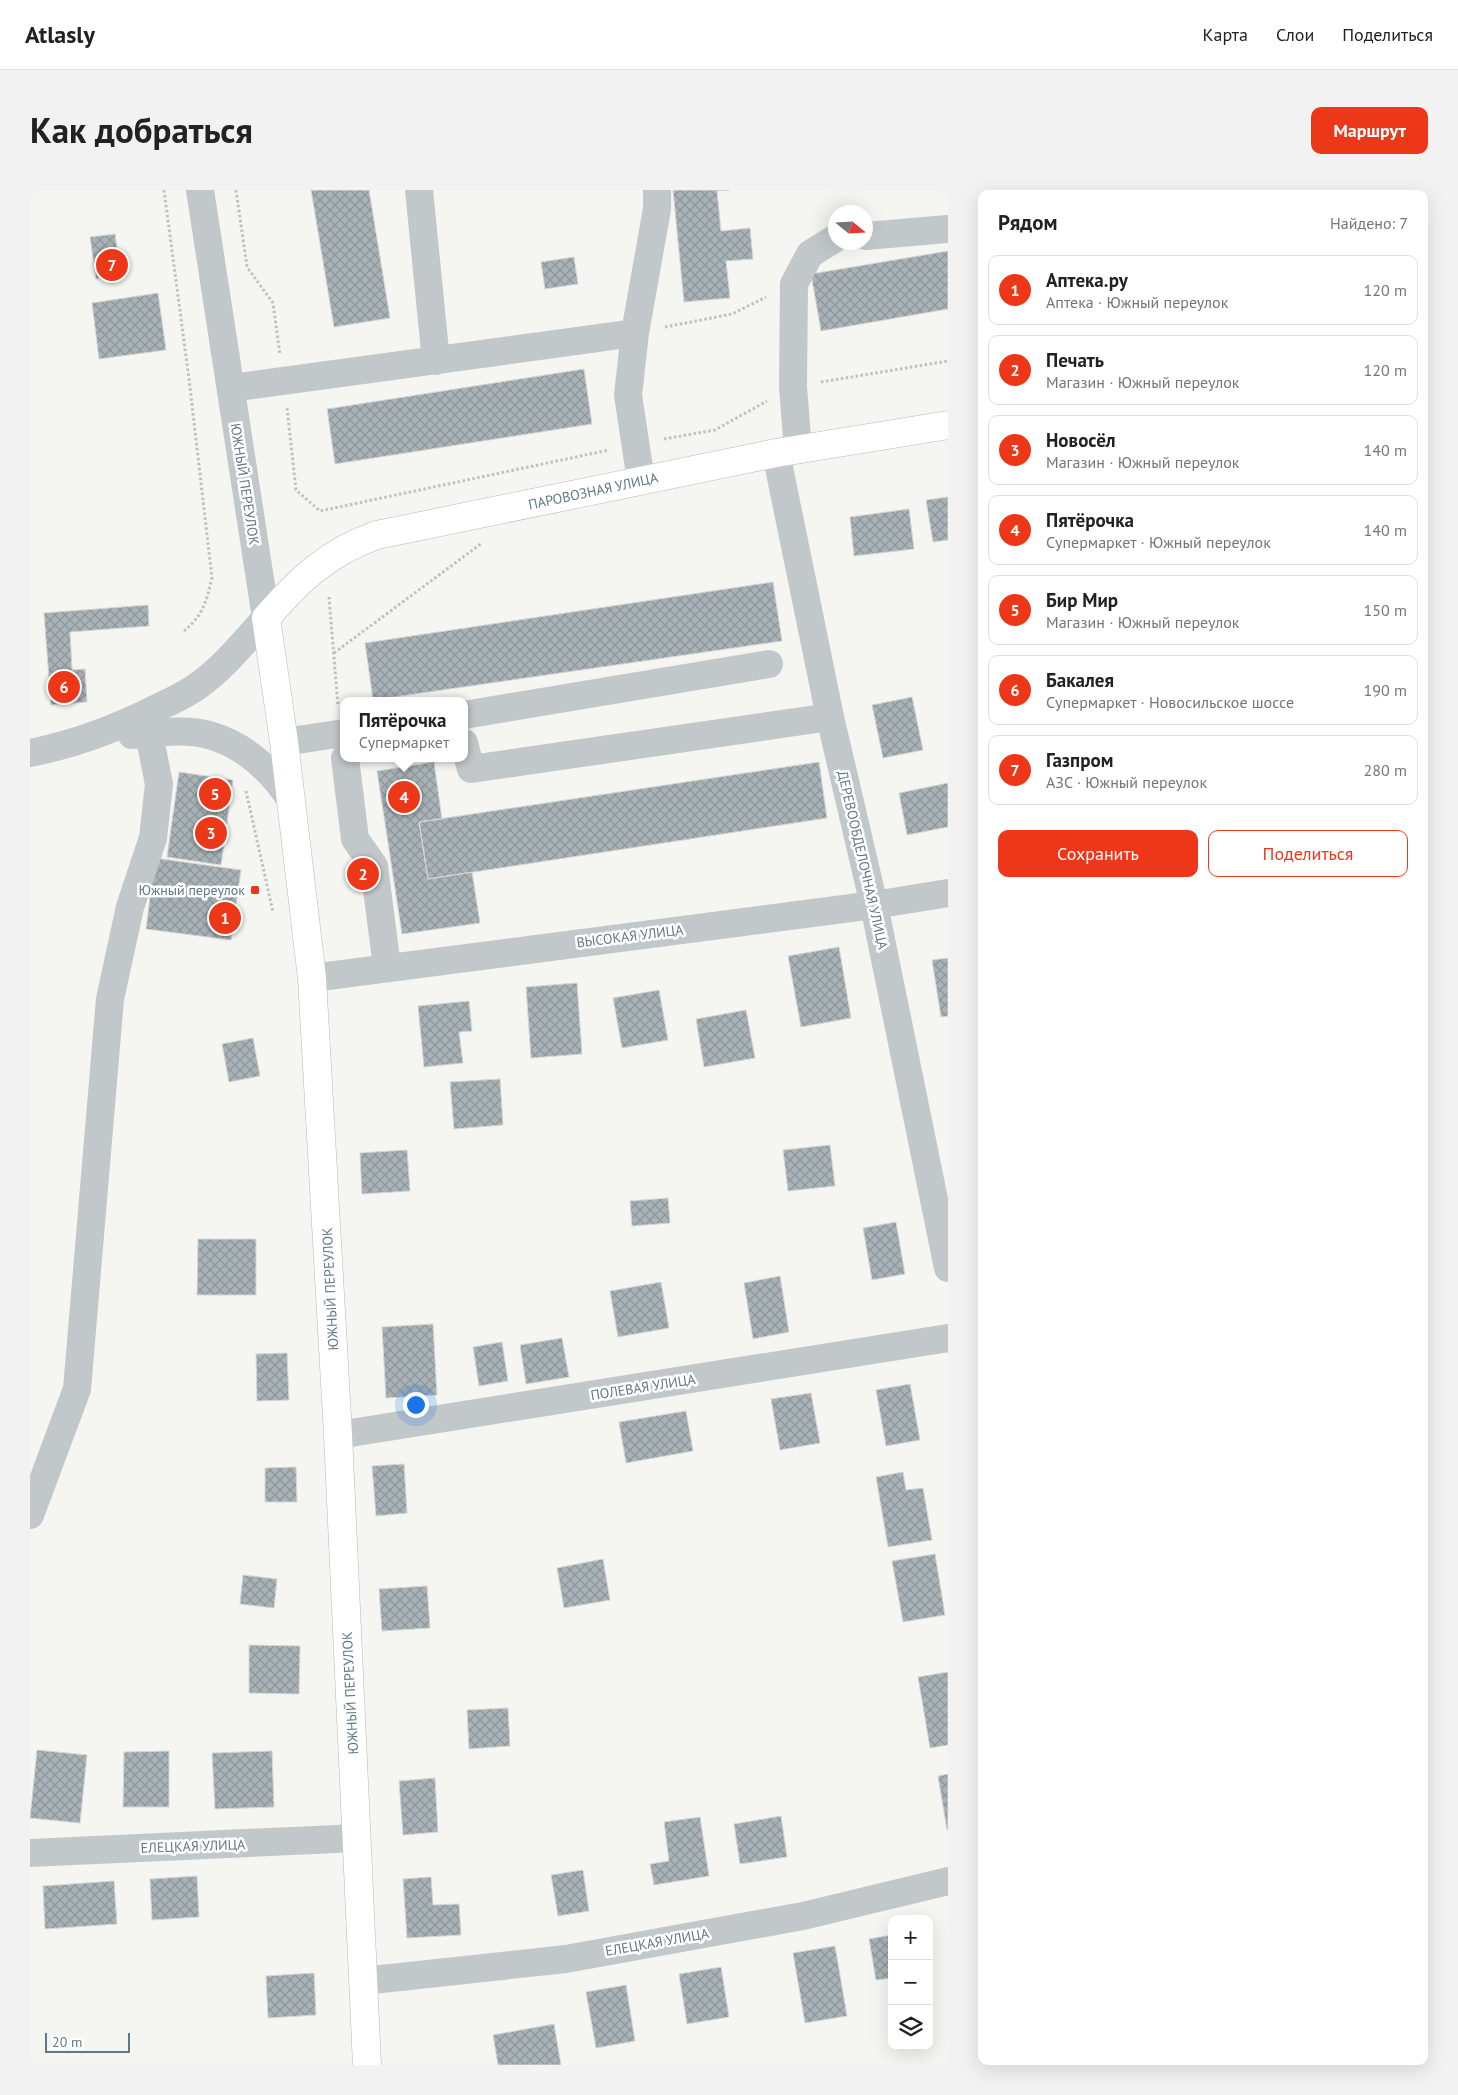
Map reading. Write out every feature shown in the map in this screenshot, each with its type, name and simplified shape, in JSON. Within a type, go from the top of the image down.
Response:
[{"type":"main road","name":"ПАРОВОЗНАЯ УЛИЦА","points":[[266,618],[294,586],[326,558],[353,543],[377,535],[787,452],[948,425]]},
{"type":"main road","name":"ЮЖНЫЙ ПЕРЕУЛОК","points":[[266,618],[284,742],[312,978],[338,1435],[367,2065]]},
{"type":"street","name":"ЮЖНЫЙ ПЕРЕУЛОК","points":[[200,190],[266,618]]},
{"type":"street","points":[[419,190],[436,361]]},
{"type":"street","points":[[641,481],[628,395],[635,334],[657,209],[657,190]]},
{"type":"street","points":[[873,235],[948,229]]},
{"type":"street","points":[[794,284],[810,254],[828,243]]},
{"type":"street","name":"ДЕРЕВООБДЕЛОЧНАЯ УЛИЦА","points":[[794,284],[793,387],[787,452],[830,717],[874,905],[948,1268]]},
{"type":"street","points":[[231,388],[635,334]]},
{"type":"street","points":[[30,753],[86,739],[137,718],[199,685],[232,656],[266,618]]},
{"type":"street","points":[[468,714],[769,664]]},
{"type":"street","points":[[468,758],[471,769],[830,717]]},
{"type":"street","points":[[86,739],[180,732],[208,734],[237,746],[265,766],[291,800]]},
{"type":"street","points":[[30,1515],[77,1389],[110,999],[130,907],[153,838],[159,784],[149,734]]},
{"type":"street","points":[[284,742],[340,745]]},
{"type":"street","points":[[345,762],[355,839],[374,866],[388,967]]},
{"type":"street","name":"ВЫСОКАЯ УЛИЦА","points":[[312,978],[874,905],[948,893]]},
{"type":"street","name":"ПОЛЕВАЯ УЛИЦА","points":[[338,1435],[948,1338]]},
{"type":"street","name":"ЕЛЕЦКАЯ УЛИЦА","points":[[30,1853],[357,1838]]},
{"type":"street","name":"ЕЛЕЦКАЯ УЛИЦА","points":[[363,1981],[566,1959],[803,1916],[948,1881]]},
{"type":"path","points":[[164,190],[189,379],[212,578],[205,608],[195,622],[184,631]]},
{"type":"path","points":[[236,190],[247,268],[273,303],[296,490],[320,510]]},
{"type":"path","points":[[635,334],[732,314],[794,284]]},
{"type":"path","points":[[334,653],[484,542]]},
{"type":"path","points":[[329,597],[340,714]]},
{"type":"path","points":[[246,788],[274,912]]},
{"type":"building","points":[[311,190],[369,190],[390,318],[334,327]]},
{"type":"building","points":[[673,190],[730,190],[717,191],[721,231],[750,228],[753,259],[726,261],[730,298],[684,302]]},
{"type":"building","points":[[115,234],[121,276],[96,279],[90,237]]},
{"type":"building","points":[[948,251],[948,309],[821,331],[811,274]]},
{"type":"building","points":[[574,257],[578,284],[545,289],[541,262]]},
{"type":"building","points":[[158,293],[166,350],[99,359],[92,303]]},
{"type":"building","points":[[584,369],[592,424],[335,464],[327,409]]},
{"type":"building","points":[[948,497],[948,540],[933,542],[926,500]]},
{"type":"building","points":[[909,509],[914,549],[854,556],[850,517]]},
{"type":"building","points":[[773,582],[782,641],[394,697],[373,697],[365,643]]},
{"type":"building","points":[[148,605],[149,626],[70,632],[72,670],[85,669],[87,702],[51,705],[44,613]]},
{"type":"building","points":[[912,697],[923,750],[883,758],[872,705]]},
{"type":"building","points":[[434,762],[442,819],[419,822],[428,879],[472,872],[480,923],[402,934],[377,771]]},
{"type":"building","points":[[819,762],[827,818],[428,879],[419,822]]},
{"type":"building","points":[[179,772],[233,780],[221,865],[167,857]]},
{"type":"building","points":[[948,783],[948,827],[907,835],[899,793]]},
{"type":"building","points":[[155,858],[241,870],[231,940],[146,929]]},
{"type":"building","points":[[839,947],[851,1018],[801,1027],[788,956]]},
{"type":"building","points":[[948,958],[948,1016],[941,1017],[932,960]]},
{"type":"building","points":[[577,983],[582,1054],[531,1058],[526,987]]},
{"type":"building","points":[[659,990],[668,1040],[622,1048],[613,998]]},
{"type":"building","points":[[469,1001],[472,1031],[459,1032],[463,1063],[424,1067],[418,1006]]},
{"type":"building","points":[[746,1010],[755,1058],[704,1067],[696,1019]]},
{"type":"building","points":[[253,1038],[260,1076],[229,1082],[222,1044]]},
{"type":"building","points":[[500,1079],[503,1125],[454,1129],[450,1082]]},
{"type":"building","points":[[830,1145],[835,1186],[788,1191],[783,1150]]},
{"type":"building","points":[[407,1150],[410,1191],[362,1194],[360,1153]]},
{"type":"building","points":[[668,1198],[670,1223],[632,1226],[630,1201]]},
{"type":"building","points":[[896,1222],[905,1274],[872,1280],[863,1228]]},
{"type":"building","points":[[198,1239],[256,1239],[256,1295],[197,1295]]},
{"type":"building","points":[[780,1276],[789,1332],[753,1339],[744,1283]]},
{"type":"building","points":[[661,1282],[669,1328],[618,1337],[610,1291]]},
{"type":"building","points":[[433,1324],[437,1395],[386,1398],[382,1327]]},
{"type":"building","points":[[562,1338],[569,1377],[526,1384],[520,1345]]},
{"type":"building","points":[[502,1342],[508,1381],[479,1386],[473,1347]]},
{"type":"building","points":[[287,1353],[289,1400],[257,1401],[256,1354]]},
{"type":"building","points":[[910,1384],[920,1440],[886,1446],[876,1390]]},
{"type":"building","points":[[811,1393],[820,1443],[780,1450],[771,1399]]},
{"type":"building","points":[[686,1411],[693,1451],[626,1463],[619,1422]]},
{"type":"building","points":[[404,1464],[407,1513],[376,1516],[372,1466]]},
{"type":"building","points":[[296,1467],[297,1502],[265,1502],[265,1468]]},
{"type":"building","points":[[903,1472],[906,1490],[923,1488],[932,1540],[888,1547],[876,1477]]},
{"type":"building","points":[[935,1554],[945,1615],[903,1622],[892,1561]]},
{"type":"building","points":[[603,1559],[610,1600],[564,1608],[557,1568]]},
{"type":"building","points":[[243,1575],[277,1579],[274,1608],[240,1604]]},
{"type":"building","points":[[427,1586],[430,1628],[382,1631],[379,1589]]},
{"type":"building","points":[[249,1645],[300,1646],[299,1694],[249,1693]]},
{"type":"building","points":[[948,1672],[948,1745],[930,1748],[918,1677]]},
{"type":"building","points":[[508,1708],[510,1746],[469,1749],[467,1710]]},
{"type":"building","points":[[37,1750],[87,1755],[80,1823],[30,1818]]},
{"type":"building","points":[[169,1751],[169,1807],[123,1807],[124,1752]]},
{"type":"building","points":[[272,1751],[274,1807],[215,1809],[212,1753]]},
{"type":"building","points":[[948,1774],[948,1829],[947,1830],[938,1776]]},
{"type":"building","points":[[435,1778],[438,1832],[403,1835],[399,1781]]},
{"type":"building","points":[[781,1816],[787,1857],[740,1864],[734,1824]]},
{"type":"building","points":[[700,1817],[709,1876],[654,1885],[650,1864],[669,1861],[664,1822]]},
{"type":"building","points":[[583,1870],[589,1911],[558,1916],[551,1875]]},
{"type":"building","points":[[197,1876],[199,1917],[152,1920],[150,1879]]},
{"type":"building","points":[[431,1877],[433,1905],[459,1904],[461,1935],[407,1938],[403,1879]]},
{"type":"building","points":[[114,1881],[117,1924],[45,1929],[43,1886]]},
{"type":"building","points":[[888,1936],[888,1978],[876,1980],[869,1939]]},
{"type":"building","points":[[835,1946],[847,2016],[805,2023],[793,1953]]},
{"type":"building","points":[[721,1967],[729,2017],[687,2024],[679,1974]]},
{"type":"building","points":[[314,1973],[316,2015],[268,2018],[266,1976]]},
{"type":"building","points":[[626,1985],[635,2041],[596,2048],[586,1992]]},
{"type":"building","points":[[554,2024],[561,2065],[498,2065],[493,2035]]},
{"type":"place","name":"Газпром","points":[[112,265]]},
{"type":"place","name":"Бакалея","points":[[64,687]]},
{"type":"place","name":"Бир Мир","points":[[215,794]]},
{"type":"place","name":"Пятёрочка","points":[[404,797]]},
{"type":"place","name":"Новосёл","points":[[211,833]]},
{"type":"place","name":"Печать","points":[[363,874]]},
{"type":"place","name":"Южный переулок","points":[[255,890]]},
{"type":"place","name":"Аптека.ру","points":[[225,918]]}]
